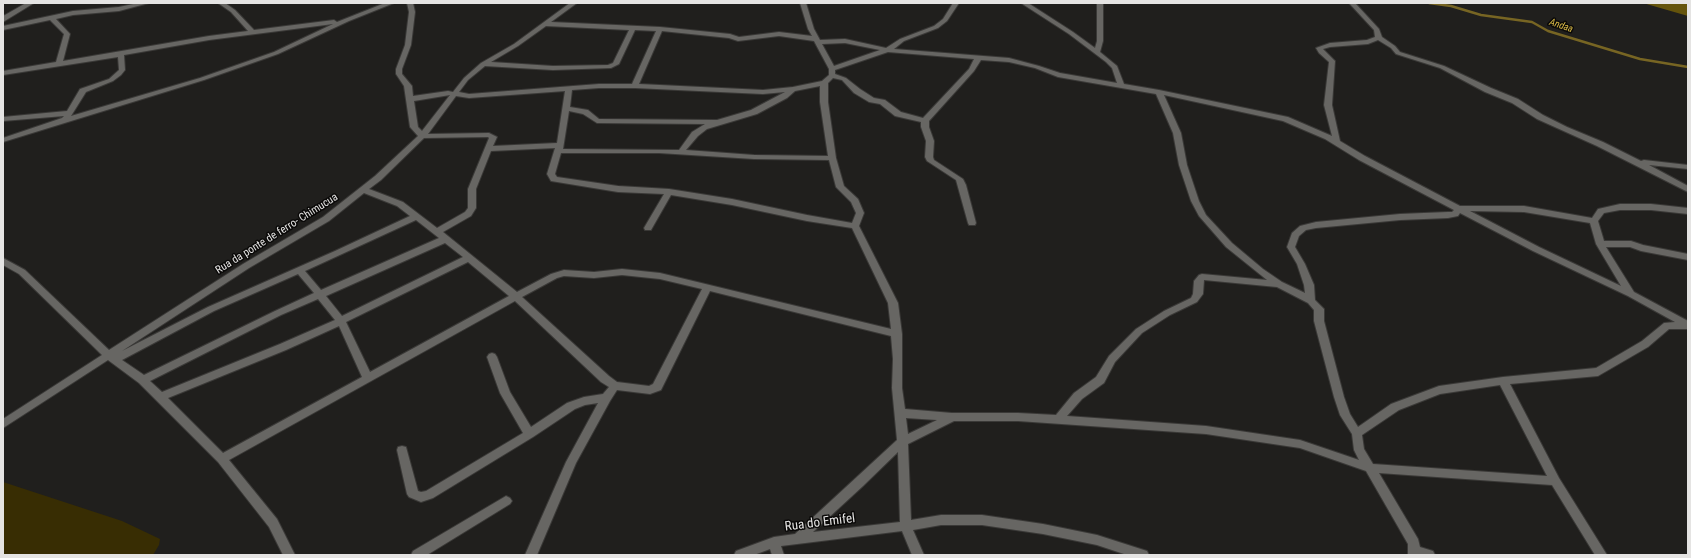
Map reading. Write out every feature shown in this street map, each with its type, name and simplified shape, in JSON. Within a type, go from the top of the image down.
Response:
[{"type":"street","points":[[3,20],[7,16],[31,3]]},
{"type":"street","points":[[3,28],[73,13],[124,8],[146,3]]},
{"type":"street","points":[[222,3],[233,11],[253,33]]},
{"type":"street","points":[[3,140],[65,120],[202,80],[276,53],[347,20],[391,3]]},
{"type":"street","points":[[410,3],[412,12],[408,45],[399,69],[400,74],[408,86],[414,127],[422,136],[492,135],[493,137],[472,189],[472,208],[468,214],[437,232]]},
{"type":"street","name":"Rua da ponte de ferro- Chimucua","points":[[3,424],[112,358],[246,266],[326,219],[378,178],[422,136],[466,79],[483,64],[516,45],[574,3]]},
{"type":"street","points":[[803,3],[811,29],[832,72],[844,78],[856,91],[872,100],[882,102],[898,114],[925,121]]},
{"type":"street","points":[[410,99],[443,94],[469,96],[599,86],[635,86],[763,92],[793,89],[824,82],[832,72],[887,50],[902,40],[936,27],[945,20],[956,3]]},
{"type":"street","points":[[1024,3],[1071,33],[1115,67],[1121,85]]},
{"type":"street","points":[[1097,52],[1100,41],[1100,3]]},
{"type":"street","points":[[1352,3],[1369,19],[1377,30],[1379,38],[1393,47],[1398,53],[1442,67],[1515,102],[1564,129],[1627,157],[1688,189]]},
{"type":"street","points":[[51,17],[67,34],[59,65]]},
{"type":"street","points":[[3,73],[59,65],[210,38],[347,20]]},
{"type":"street","points":[[546,24],[660,29],[730,36],[738,39],[779,34],[818,41],[845,40],[887,50],[1021,62],[1058,75],[1159,92],[1285,119],[1328,137],[1459,209],[1536,249],[1631,294],[1688,326]]},
{"type":"street","points":[[483,64],[553,68],[609,67],[616,64],[632,28]]},
{"type":"street","points":[[635,86],[660,29]]},
{"type":"street","points":[[1337,143],[1328,105],[1332,60],[1321,52],[1319,48],[1330,45],[1368,42],[1379,38]]},
{"type":"street","points":[[65,120],[84,91],[111,80],[119,74],[122,70],[121,54]]},
{"type":"street","points":[[972,223],[959,179],[931,161],[929,157],[930,141],[925,127],[925,121],[972,70],[978,58]]},
{"type":"street","points":[[824,82],[824,102],[832,158],[840,187],[855,201],[860,213],[855,226],[893,303],[897,334],[897,388],[902,442],[906,526],[918,555]]},
{"type":"street","points":[[569,88],[559,148],[551,174],[554,179],[618,189],[670,192],[732,202],[807,218],[855,226]]},
{"type":"street","points":[[681,152],[695,134],[704,127],[754,112],[784,96],[793,89]]},
{"type":"street","points":[[1159,92],[1177,133],[1183,165],[1195,201],[1203,216],[1229,245],[1279,284],[1298,293],[1319,309],[1320,326],[1339,397],[1346,415],[1357,433],[1359,450],[1414,543],[1414,553],[1429,555]]},
{"type":"street","points":[[566,108],[585,112],[597,121],[717,122]]},
{"type":"street","points":[[3,119],[70,113]]},
{"type":"street","points":[[488,149],[559,148],[832,158]]},
{"type":"street","points":[[1627,157],[1645,162],[1688,167]]},
{"type":"street","points":[[364,190],[400,204],[417,216],[516,296],[596,371],[615,386],[650,390],[657,387],[708,286]]},
{"type":"street","points":[[648,228],[670,192]]},
{"type":"street","points":[[1631,294],[1600,244],[1594,221],[1601,211],[1620,207],[1651,207],[1688,211]]},
{"type":"street","points":[[1459,209],[1509,208],[1577,217],[1594,221]]},
{"type":"street","points":[[1310,301],[1309,285],[1301,264],[1291,247],[1295,234],[1303,228],[1316,225],[1400,217],[1448,215],[1455,214],[1459,209]]},
{"type":"street","points":[[112,358],[211,309],[338,253],[417,216]]},
{"type":"street","points":[[143,380],[320,295],[445,239]]},
{"type":"street","points":[[1600,244],[1631,244],[1641,248],[1688,257]]},
{"type":"street","points":[[160,397],[283,347],[342,321],[470,258]]},
{"type":"street","points":[[3,262],[22,272],[112,358],[143,380],[222,459],[273,523],[289,555]]},
{"type":"street","points":[[299,269],[342,321],[368,378]]},
{"type":"street","points":[[222,459],[516,296],[554,276],[564,273],[594,275],[631,272],[660,276],[708,286],[897,334]]},
{"type":"street","points":[[1058,420],[1078,396],[1100,380],[1112,359],[1139,331],[1167,313],[1194,300],[1198,294],[1199,281],[1202,277],[1279,284]]},
{"type":"street","points":[[1654,307],[1667,325]]},
{"type":"street","points":[[1357,433],[1395,407],[1439,390],[1503,381],[1598,372],[1645,344],[1667,325],[1688,326]]},
{"type":"street","points":[[492,357],[505,392],[529,434]]},
{"type":"street","points":[[1503,381],[1555,481],[1601,555]]},
{"type":"street","points":[[531,555],[571,462],[606,398],[615,386]]},
{"type":"street","points":[[402,450],[413,494],[421,497],[437,491],[571,406],[584,401],[606,398]]},
{"type":"street","points":[[900,413],[953,417],[1018,417],[1206,430],[1300,444],[1370,468],[1555,481]]},
{"type":"street","points":[[798,539],[902,442],[953,417]]},
{"type":"street","points":[[417,555],[506,500]]},
{"type":"street","name":"Rua do Emifel","points":[[740,555],[774,542],[906,526],[942,520],[982,520],[1043,529],[1097,540],[1143,555]]},
{"type":"street","points":[[774,542],[778,555]]},
{"type":"shaded area","points":[[1643,3],[1688,3],[1688,16]]},
{"type":"shaded area","points":[[3,482],[122,521],[160,539],[159,545],[153,555],[3,555]]},
{"type":"waterway","name":"Andaa","points":[[1429,3],[1451,6],[1481,15],[1532,22],[1548,31],[1640,59],[1688,67]]}]
